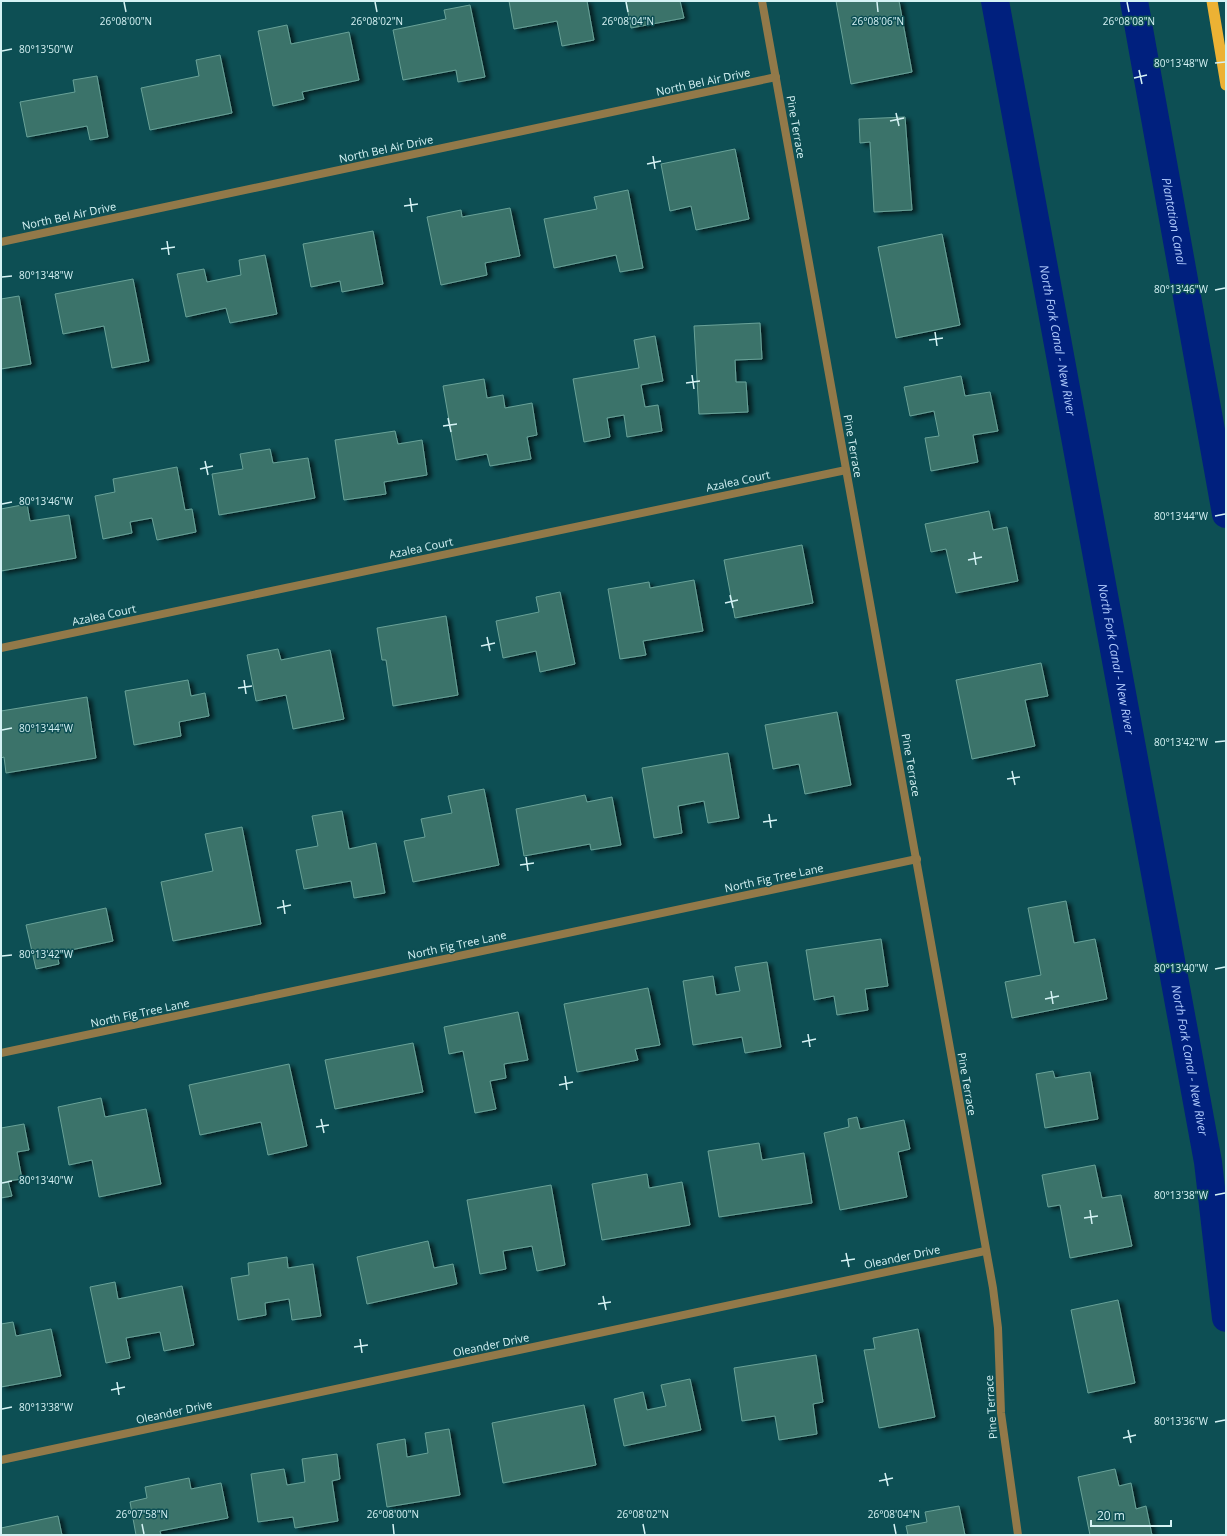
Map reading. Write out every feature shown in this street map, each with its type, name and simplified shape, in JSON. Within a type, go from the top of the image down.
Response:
[{"type":"highway","points":[[1212,1],[1226,85]]},
{"type":"street","name":"Pine Terrace","points":[[762,1],[917,859],[985,1251],[993,1288],[998,1328],[1001,1413],[1018,1535]]},
{"type":"street","name":"North Bel Air Drive","points":[[1,242],[776,77]]},
{"type":"street","name":"Azalea Court","points":[[1,648],[846,470]]},
{"type":"street","name":"North Fig Tree Lane","points":[[1,1053],[917,859]]},
{"type":"street","name":"Oleander Drive","points":[[1,1460],[985,1251]]},
{"type":"building","points":[[509,1],[587,1],[594,40],[562,46],[557,21],[514,29]]},
{"type":"building","points":[[626,1],[680,1],[684,18],[631,28]]},
{"type":"building","points":[[836,1],[899,1],[912,72],[851,84]]},
{"type":"building","points":[[470,5],[485,77],[458,82],[456,70],[403,80],[393,30],[446,19],[444,10]]},
{"type":"building","points":[[287,25],[291,44],[349,32],[359,80],[302,92],[304,99],[273,106],[258,31]]},
{"type":"building","points":[[220,55],[232,113],[150,130],[141,88],[199,76],[196,60]]},
{"type":"building","points":[[97,76],[108,137],[90,140],[87,126],[27,137],[20,102],[75,92],[73,80]]},
{"type":"building","points":[[905,117],[912,210],[874,212],[870,142],[860,143],[859,119]]},
{"type":"building","points":[[735,149],[749,219],[696,230],[691,206],[670,211],[661,164]]},
{"type":"building","points":[[628,190],[643,268],[620,272],[616,255],[554,268],[544,219],[597,209],[594,197]]},
{"type":"building","points":[[510,208],[520,256],[485,263],[487,275],[441,285],[427,217],[461,210],[462,217]]},
{"type":"building","points":[[373,231],[383,284],[342,292],[340,281],[311,287],[303,244]]},
{"type":"building","points":[[942,234],[960,325],[896,338],[878,247]]},
{"type":"building","points":[[265,255],[277,314],[230,323],[226,308],[186,317],[177,274],[204,269],[207,282],[241,275],[239,260]]},
{"type":"building","points":[[133,279],[149,361],[112,368],[104,326],[63,334],[55,294]]},
{"type":"building","points":[[19,296],[31,364],[1,369],[1,299]]},
{"type":"building","points":[[760,323],[762,359],[735,360],[736,382],[746,382],[748,412],[699,414],[694,326]]},
{"type":"building","points":[[655,336],[663,381],[641,385],[645,407],[658,405],[662,431],[627,437],[624,415],[607,418],[610,437],[584,442],[573,379],[639,368],[634,340]]},
{"type":"building","points":[[961,376],[965,396],[990,392],[998,431],[973,435],[978,462],[931,471],[925,438],[939,436],[934,411],[910,416],[904,387]]},
{"type":"building","points":[[484,379],[487,398],[503,395],[505,408],[532,403],[537,435],[527,437],[531,459],[490,466],[487,454],[456,460],[443,386]]},
{"type":"building","points":[[395,431],[398,444],[422,440],[427,475],[384,482],[386,494],[344,500],[335,440]]},
{"type":"building","points":[[270,449],[273,463],[308,458],[315,498],[219,515],[212,474],[243,469],[240,454]]},
{"type":"building","points":[[177,467],[185,510],[192,509],[196,532],[157,540],[152,518],[130,522],[132,533],[103,539],[95,496],[115,492],[113,479]]},
{"type":"building","points":[[27,504],[30,521],[69,515],[76,558],[1,571],[1,509]]},
{"type":"building","points":[[989,511],[993,530],[1007,527],[1018,581],[956,593],[946,549],[931,552],[925,524]]},
{"type":"building","points":[[802,545],[813,603],[735,618],[724,560]]},
{"type":"building","points":[[694,580],[703,631],[643,641],[646,655],[620,659],[608,589],[649,582],[650,588]]},
{"type":"building","points":[[560,592],[575,664],[540,672],[536,651],[503,658],[496,621],[539,612],[536,597]]},
{"type":"building","points":[[446,616],[458,695],[393,706],[386,660],[382,660],[377,628]]},
{"type":"building","points":[[278,649],[281,660],[330,650],[344,719],[293,729],[286,695],[256,701],[247,655]]},
{"type":"building","points":[[1041,663],[1048,696],[1025,700],[1035,746],[972,759],[956,680]]},
{"type":"building","points":[[188,680],[191,696],[205,693],[209,716],[179,722],[181,736],[134,745],[125,691]]},
{"type":"building","points":[[87,697],[96,758],[6,773],[4,757],[1,758],[1,711]]},
{"type":"building","points":[[837,712],[851,785],[805,794],[799,764],[773,769],[765,725]]},
{"type":"building","points":[[728,753],[739,818],[708,823],[704,801],[678,806],[682,833],[654,838],[642,768]]},
{"type":"building","points":[[484,789],[499,865],[413,882],[404,841],[425,837],[421,819],[452,813],[448,796]]},
{"type":"building","points":[[585,795],[587,802],[612,797],[621,845],[591,850],[590,844],[524,856],[516,809]]},
{"type":"building","points":[[342,811],[349,849],[376,843],[385,893],[354,898],[351,881],[304,889],[296,850],[318,846],[312,816]]},
{"type":"building","points":[[242,827],[261,924],[173,941],[161,882],[213,871],[205,834]]},
{"type":"building","points":[[1066,901],[1074,943],[1095,939],[1107,999],[1012,1018],[1005,982],[1041,975],[1028,908]]},
{"type":"building","points":[[106,908],[113,941],[57,953],[59,964],[36,969],[26,925]]},
{"type":"building","points":[[881,939],[888,986],[865,989],[868,1010],[837,1015],[834,996],[814,1000],[806,950]]},
{"type":"building","points":[[767,962],[781,1047],[745,1053],[742,1037],[693,1045],[683,981],[713,976],[716,995],[740,991],[735,967]]},
{"type":"building","points":[[648,988],[660,1045],[635,1049],[638,1060],[577,1072],[564,1004]]},
{"type":"building","points":[[518,1012],[528,1060],[504,1064],[506,1078],[490,1081],[496,1109],[475,1113],[463,1051],[449,1054],[444,1027]]},
{"type":"building","points":[[413,1043],[423,1092],[335,1109],[325,1060]]},
{"type":"building","points":[[289,1064],[307,1146],[268,1155],[261,1122],[200,1135],[189,1085]]},
{"type":"building","points":[[1053,1071],[1055,1078],[1090,1072],[1098,1119],[1045,1128],[1036,1074]]},
{"type":"building","points":[[101,1098],[105,1117],[146,1109],[161,1184],[99,1197],[92,1160],[69,1165],[58,1107]]},
{"type":"building","points":[[857,1117],[860,1129],[904,1120],[910,1149],[898,1152],[907,1197],[840,1210],[824,1133],[849,1127],[848,1119]]},
{"type":"building","points":[[24,1124],[29,1150],[17,1152],[22,1179],[8,1181],[12,1196],[1,1198],[1,1128]]},
{"type":"building","points":[[759,1143],[762,1160],[804,1153],[812,1203],[719,1217],[708,1151]]},
{"type":"building","points":[[1095,1165],[1102,1198],[1121,1195],[1132,1246],[1070,1258],[1060,1205],[1048,1207],[1042,1175]]},
{"type":"building","points":[[647,1174],[649,1188],[682,1182],[690,1225],[602,1240],[592,1184]]},
{"type":"building","points":[[551,1185],[565,1265],[537,1271],[532,1246],[503,1251],[506,1269],[480,1274],[467,1200]]},
{"type":"building","points":[[428,1241],[434,1268],[453,1264],[457,1284],[367,1304],[357,1257]]},
{"type":"building","points":[[287,1257],[288,1268],[313,1264],[321,1316],[292,1320],[289,1299],[265,1303],[266,1315],[238,1320],[231,1278],[249,1275],[248,1263]]},
{"type":"building","points":[[115,1282],[118,1299],[182,1286],[194,1345],[164,1351],[160,1332],[126,1338],[130,1358],[106,1363],[90,1287]]},
{"type":"building","points":[[1118,1300],[1135,1383],[1088,1393],[1071,1310]]},
{"type":"building","points":[[13,1322],[16,1336],[51,1329],[61,1376],[1,1387],[1,1324]]},
{"type":"building","points":[[918,1329],[935,1417],[879,1428],[864,1350],[875,1349],[873,1338]]},
{"type":"building","points":[[816,1355],[823,1402],[813,1404],[817,1434],[779,1440],[775,1416],[742,1421],[734,1368]]},
{"type":"building","points":[[690,1379],[701,1430],[624,1446],[614,1399],[643,1392],[647,1410],[666,1406],[661,1385]]},
{"type":"building","points":[[584,1405],[596,1465],[503,1483],[492,1423]]},
{"type":"building","points":[[449,1429],[460,1495],[387,1507],[377,1444],[405,1439],[407,1457],[428,1453],[425,1433]]},
{"type":"building","points":[[337,1454],[340,1479],[332,1481],[338,1521],[295,1528],[293,1517],[258,1522],[251,1474],[284,1469],[287,1485],[305,1482],[302,1459]]},
{"type":"building","points":[[1115,1469],[1119,1486],[1131,1483],[1136,1509],[1146,1506],[1152,1535],[1090,1535],[1078,1477]]},
{"type":"building","points":[[189,1478],[191,1489],[221,1483],[228,1518],[160,1531],[161,1535],[136,1535],[130,1502],[147,1498],[145,1487]]},
{"type":"building","points":[[959,1506],[965,1535],[908,1535],[906,1526],[927,1522],[925,1512]]},
{"type":"building","points":[[58,1516],[62,1535],[1,1535],[1,1528]]},
{"type":"waterway","name":"North Fork Canal - New River","points":[[995,1],[1208,1162],[1226,1318]]},
{"type":"waterway","name":"Plantation Canal","points":[[1134,1],[1226,514]]}]
